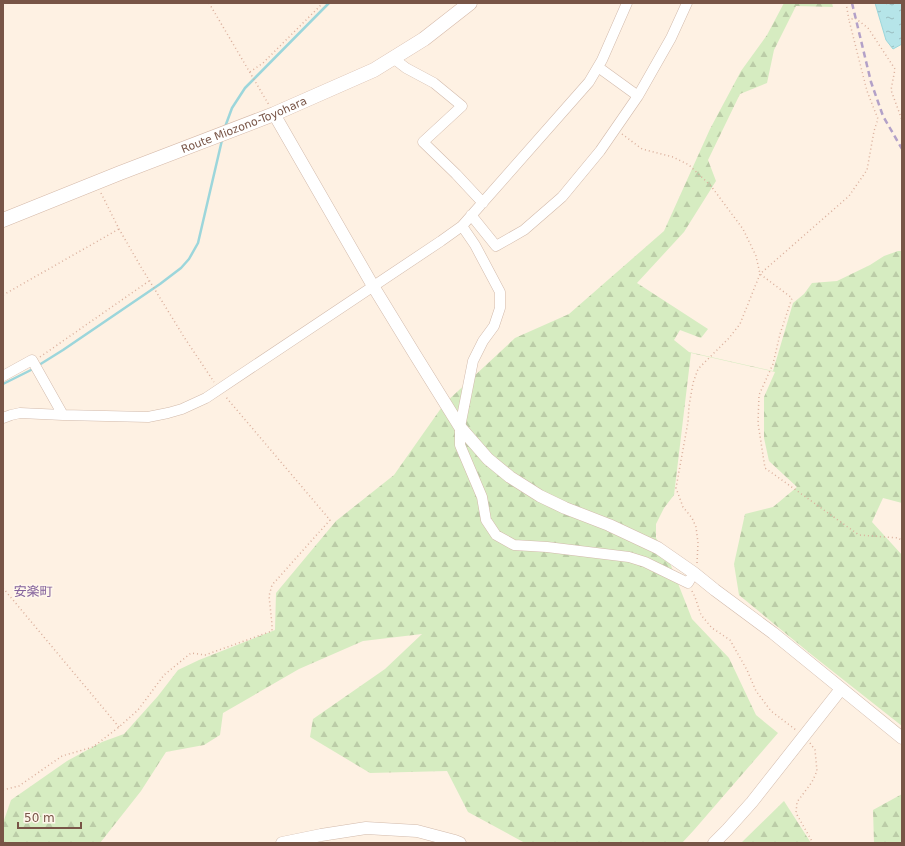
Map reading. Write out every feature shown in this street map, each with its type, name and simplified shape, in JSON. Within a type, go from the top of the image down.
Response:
[{"type":"main road","name":"Route Miozono-Toyohara","points":[[3,220],[274,114],[374,70],[424,38],[470,3]]},
{"type":"street","points":[[3,418],[20,413],[137,417],[158,416],[195,404],[220,390],[462,226],[589,82],[598,67],[627,3]]},
{"type":"street","points":[[472,214],[496,246],[524,230],[562,197],[600,151],[638,96],[670,38],[687,3]]},
{"type":"street","points":[[394,58],[406,68],[434,83],[462,106],[423,142],[483,203]]},
{"type":"street","points":[[598,67],[638,96]]},
{"type":"street","points":[[274,114],[374,286],[460,427],[488,459],[510,477],[540,496],[565,508],[609,525],[658,548],[691,578]]},
{"type":"street","points":[[462,226],[475,245],[500,292],[500,308],[494,326],[483,341],[473,361],[460,427],[460,446],[482,497],[486,520],[496,535],[514,545],[547,547],[629,557],[691,578],[715,590],[773,633],[902,738]]},
{"type":"street","points":[[3,376],[32,360],[63,415]]},
{"type":"street","points":[[714,843],[752,802],[841,689]]},
{"type":"street","points":[[282,843],[366,828],[417,831],[460,843]]},
{"type":"path","points":[[209,3],[274,114]]},
{"type":"path","points":[[250,73],[263,63],[323,3]]},
{"type":"path","points":[[813,843],[796,813],[796,802],[812,782],[817,771],[815,750],[805,736],[771,711],[756,691],[747,670],[730,640],[712,628],[701,615],[691,578],[698,561],[696,527],[692,518],[683,507],[676,488],[688,422],[693,383],[698,370],[729,338],[740,324],[760,274],[849,196],[867,170],[874,131],[878,119],[867,90],[846,3]]},
{"type":"path","points":[[849,20],[855,18],[868,28],[895,69],[891,90],[902,120]]},
{"type":"path","points":[[616,129],[642,150],[672,157],[689,165],[711,186],[743,229],[756,256],[760,274],[792,298],[780,334],[773,364],[759,395],[758,423],[765,468],[860,535],[899,538],[902,542]]},
{"type":"path","points":[[3,790],[19,786],[62,756],[93,747],[138,710],[164,675],[191,652],[205,655],[272,631],[269,596],[272,585],[330,520],[220,390],[184,337],[151,283],[119,229],[96,183]]},
{"type":"path","points":[[3,296],[119,229]]},
{"type":"path","points":[[35,365],[150,281]]},
{"type":"path","points":[[3,588],[119,727]]},
{"type":"green space","points":[[784,3],[832,3],[833,7],[796,6],[774,50],[767,83],[740,94],[708,160],[716,181],[684,232],[637,283],[708,329],[701,338],[680,330],[674,340],[689,352],[773,371],[793,303],[804,294],[812,283],[837,281],[870,265],[884,256],[902,251],[902,503],[883,498],[872,522],[902,555],[902,726],[739,595],[734,564],[745,514],[773,507],[797,487],[769,461],[764,438],[764,397],[775,372],[691,353],[674,495],[664,508],[656,524],[656,538],[668,558],[692,619],[729,658],[756,715],[778,733],[682,843],[525,843],[468,812],[447,771],[370,773],[310,737],[313,719],[385,669],[422,634],[363,641],[299,669],[223,713],[220,735],[204,745],[166,752],[141,791],[100,843],[3,843],[3,823],[11,800],[67,761],[102,742],[124,734],[158,696],[178,670],[199,660],[275,630],[276,593],[336,521],[394,475],[444,404],[515,338],[569,314],[664,231],[710,129],[741,71],[767,35]]},
{"type":"green space","points":[[902,794],[902,843],[874,843],[873,810]]},
{"type":"green space","points":[[784,801],[811,843],[741,843]]},
{"type":"water","points":[[875,3],[902,3],[902,44],[893,49],[886,40]]},
{"type":"waterway","points":[[225,127],[232,108],[245,88],[329,3]]},
{"type":"waterway","points":[[39,365],[160,284],[181,268],[189,259],[198,243],[222,140]]},
{"type":"waterway","points":[[3,384],[35,368]]},
{"type":"railway","points":[[852,3],[871,82],[883,116],[902,149]]},
{"type":"district","name":"安楽町","points":[[33,591]]}]
